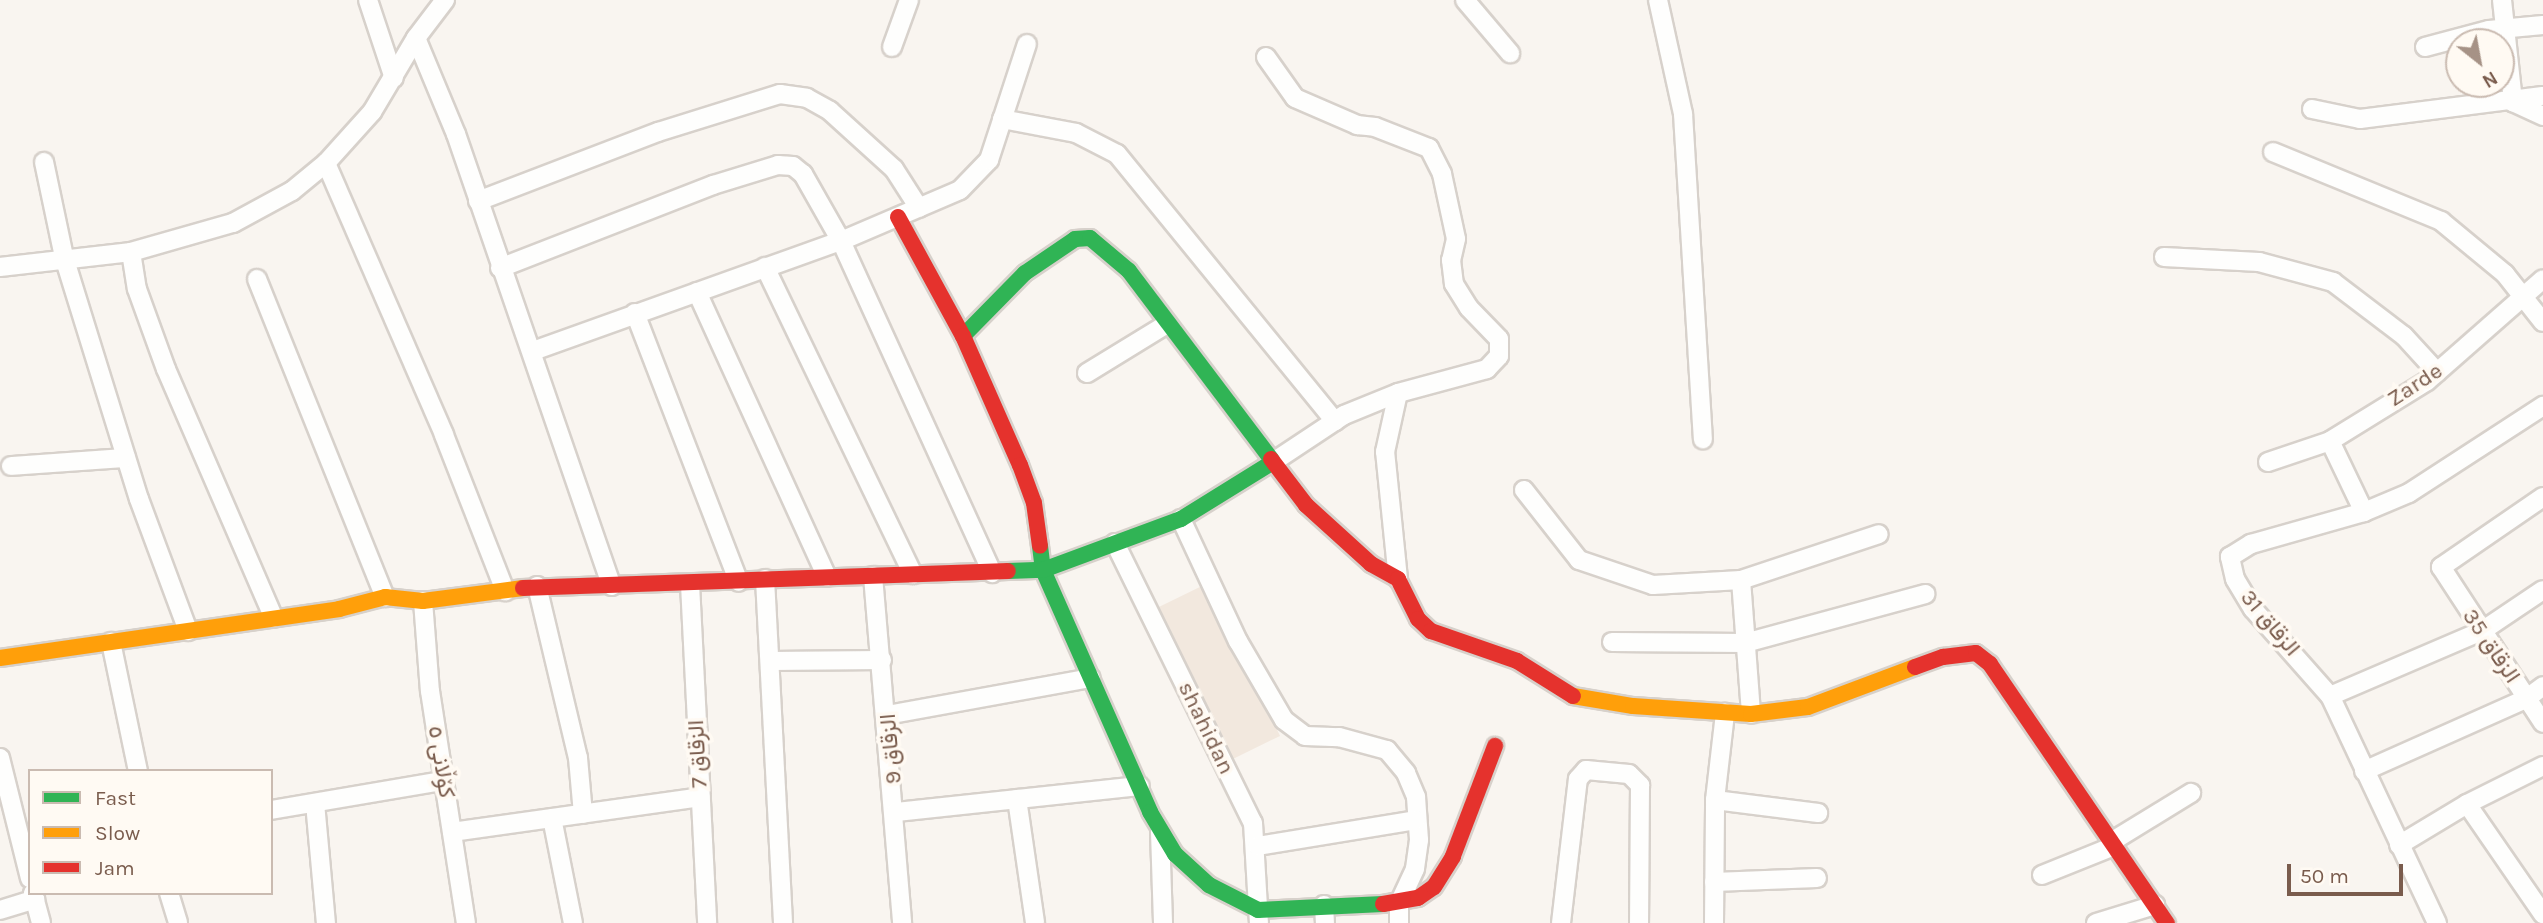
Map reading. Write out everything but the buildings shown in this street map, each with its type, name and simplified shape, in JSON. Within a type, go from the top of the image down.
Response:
[{"type":"street","points":[[368,0],[394,78]]},
{"type":"street","points":[[0,267],[64,257],[131,252],[233,223],[292,191],[326,163],[372,112],[416,38],[445,0]]},
{"type":"street","points":[[892,47],[909,0]]},
{"type":"street","points":[[1465,0],[1510,53]]},
{"type":"street","points":[[1658,0],[1683,114],[1703,439]]},
{"type":"street","points":[[2502,0],[2505,28]]},
{"type":"street","points":[[2515,29],[2543,25]]},
{"type":"street","points":[[416,38],[533,351],[612,586]]},
{"type":"street","points":[[2425,47],[2445,42]]},
{"type":"street","points":[[533,351],[841,241],[919,208],[976,178],[989,160],[1027,44]]},
{"type":"street","points":[[0,658],[274,618],[385,597],[423,601],[537,586],[690,584],[1042,570],[1181,519],[1335,421],[1398,393],[1475,375],[1499,356],[1499,339],[1469,308],[1454,284],[1455,239],[1442,174],[1429,148],[1375,127],[1357,125],[1295,98],[1266,57]]},
{"type":"street","points":[[478,201],[658,132],[780,94],[807,98],[831,111],[894,169],[919,208]]},
{"type":"street","points":[[2312,109],[2360,119],[2513,102],[2543,96]]},
{"type":"street","points":[[2513,98],[2513,102]]},
{"type":"street","points":[[2513,102],[2543,116]]},
{"type":"street","points":[[1002,119],[1076,133],[1117,154],[1335,421]]},
{"type":"street","points":[[2273,152],[2441,221],[2505,274],[2543,322]]},
{"type":"street","points":[[44,162],[64,257],[126,458],[188,631]]},
{"type":"street","points":[[326,163],[444,435],[505,591]]},
{"type":"street","points":[[500,268],[713,185],[778,165],[793,166],[803,174],[841,241],[992,573]]},
{"type":"street","points":[[898,217],[963,337],[1034,503],[1042,570],[1160,829],[1175,854],[1209,885],[1259,916],[1324,914],[1399,903],[1434,887],[1447,866],[1495,746]]},
{"type":"street","points":[[963,337],[1025,273],[1075,239],[1090,238],[1104,246],[1273,462],[1327,526],[1371,564],[1398,579]]},
{"type":"street","points":[[131,252],[136,289],[166,369],[274,618]]},
{"type":"street","points":[[2164,257],[2259,262],[2333,282],[2404,336],[2437,372]]},
{"type":"street","points":[[765,267],[913,574]]},
{"type":"street","points":[[257,279],[385,597]]},
{"type":"street","name":"Zarde","points":[[2268,461],[2330,440],[2437,372],[2521,294],[2543,279]]},
{"type":"street","points":[[696,292],[827,577]]},
{"type":"street","points":[[635,313],[739,582]]},
{"type":"street","points":[[1087,373],[1167,324]]},
{"type":"street","points":[[1398,393],[1385,452],[1398,579],[1418,619],[1431,631],[1517,661],[1572,696],[1725,713],[1751,714],[1808,707],[1943,657],[1976,653],[1990,664],[2167,923]]},
{"type":"street","name":"الزقاق 31","points":[[2437,923],[2330,696],[2253,610],[2235,579],[2230,557],[2251,544],[2364,512],[2409,493],[2543,406]]},
{"type":"street","points":[[2330,440],[2364,512]]},
{"type":"street","points":[[11,466],[126,458]]},
{"type":"street","points":[[1524,490],[1579,560],[1653,584],[1741,580],[1879,534]]},
{"type":"street","name":"الزقاق 35","points":[[2543,496],[2441,567],[2543,723]]},
{"type":"street","points":[[1181,519],[1238,641],[1284,720],[1305,736],[1339,737],[1387,750],[1406,773],[1416,797],[1419,840],[1415,869],[1399,903],[1399,923]]},
{"type":"street","name":"shahidan","points":[[1115,543],[1253,823],[1258,846],[1259,916]]},
{"type":"street","name":"الزقاق 9","points":[[873,576],[896,812],[902,923]]},
{"type":"street","points":[[765,579],[783,923]]},
{"type":"street","points":[[1741,580],[1751,714]]},
{"type":"street","name":"الزقاق 7","points":[[690,584],[707,923]]},
{"type":"street","points":[[537,586],[578,758],[583,814]]},
{"type":"street","points":[[2330,696],[2482,631],[2543,590]]},
{"type":"street","points":[[1612,642],[1745,643],[1925,594]]},
{"type":"street","name":"کۆڵانی ٥","points":[[423,601],[443,781],[466,923]]},
{"type":"street","points":[[111,642],[138,769]]},
{"type":"street","points":[[770,661],[881,660]]},
{"type":"street","points":[[887,715],[1091,678]]},
{"type":"street","points":[[2364,771],[2526,699],[2543,686]]},
{"type":"street","points":[[1714,923],[1715,800],[1725,713]]},
{"type":"street","points":[[0,758],[28,870]]},
{"type":"street","points":[[2399,845],[2467,804],[2543,766]]},
{"type":"street","points":[[1561,923],[1578,779],[1587,770],[1629,774],[1640,785],[1639,923]]},
{"type":"street","points":[[273,810],[443,781]]},
{"type":"street","points":[[896,812],[1140,786]]},
{"type":"street","points":[[2042,874],[2113,844],[2191,793]]},
{"type":"street","points":[[452,832],[701,797]]},
{"type":"street","points":[[1017,799],[1035,923]]},
{"type":"street","points":[[1715,800],[1818,813]]},
{"type":"street","points":[[315,803],[326,923]]},
{"type":"street","points":[[2467,804],[2543,914]]},
{"type":"street","points":[[551,818],[573,923]]},
{"type":"street","points":[[1258,846],[1416,820]]},
{"type":"street","points":[[1160,829],[1163,923]]},
{"type":"street","points":[[1714,882],[1817,878]]},
{"type":"street","points":[[170,895],[178,923]]},
{"type":"street","points":[[0,910],[34,896],[41,923]]},
{"type":"street","points":[[2096,923],[2155,905]]},
{"type":"shaded area","points":[[1206,584],[1280,736],[1229,761],[1155,609]]},
{"type":"traffic: fast","points":[[963,336],[1025,273],[1075,239],[1090,238],[1129,271],[1271,459]]},
{"type":"traffic: fast","points":[[1008,571],[1043,570],[1181,519],[1273,462]]},
{"type":"traffic: fast","points":[[1040,546],[1043,570],[1150,812],[1175,854],[1209,885],[1258,910],[1383,904]]},
{"type":"traffic: slow","points":[[0,658],[339,609],[385,597],[423,601],[523,588]]},
{"type":"traffic: slow","points":[[1573,696],[1633,706],[1751,714],[1808,707],[1915,667]]},
{"type":"traffic: jam","points":[[898,217],[963,336],[1020,465],[1034,503],[1040,546]]},
{"type":"traffic: jam","points":[[1271,459],[1306,505],[1371,564],[1398,579],[1418,619],[1431,631],[1517,661],[1573,696]]},
{"type":"traffic: jam","points":[[523,588],[1008,571]]},
{"type":"traffic: jam","points":[[1915,667],[1943,657],[1976,653],[1990,664],[2167,923]]},
{"type":"traffic: jam","points":[[1383,904],[1418,898],[1434,887],[1453,856],[1495,746]]}]
